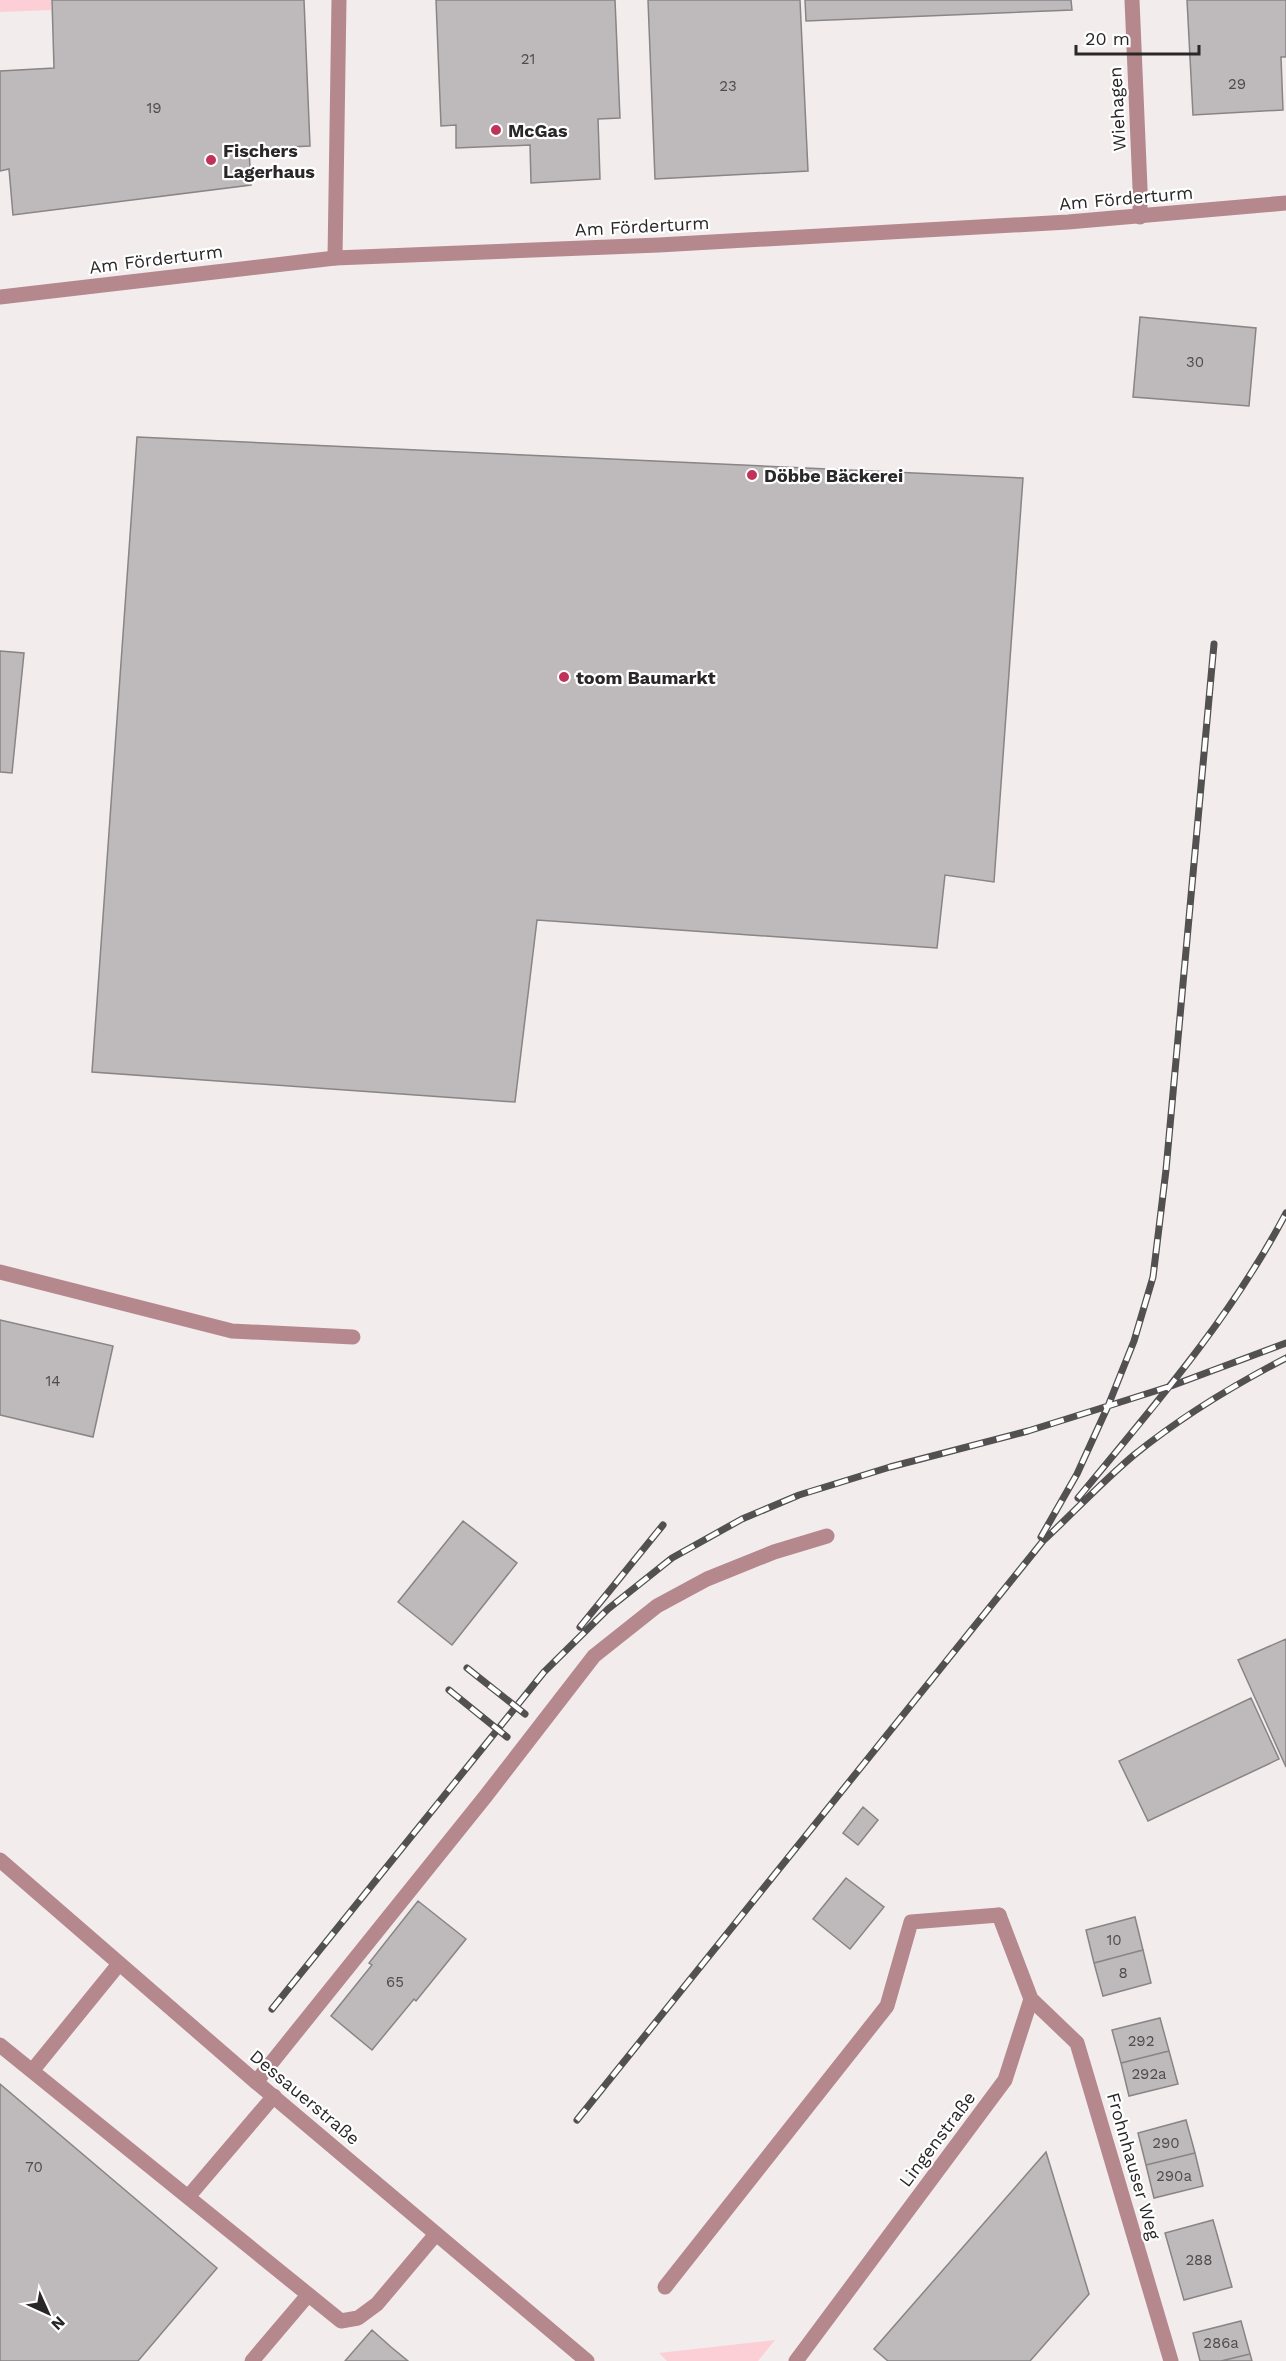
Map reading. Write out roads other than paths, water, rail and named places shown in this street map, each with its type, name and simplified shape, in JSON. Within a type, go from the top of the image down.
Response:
[{"type":"street","points":[[335,258],[339,0]]},
{"type":"street","name":"Wiehagen","points":[[1132,0],[1140,217]]},
{"type":"street","name":"Am Förderturm","points":[[0,297],[335,258],[659,245],[1140,217],[1286,203]]},
{"type":"street","points":[[0,1272],[232,1331],[353,1337]]},
{"type":"street","points":[[256,2082],[478,1806],[594,1656],[657,1606],[707,1580],[774,1552],[827,1536]]},
{"type":"street","name":"Dessauerstraße","points":[[0,1860],[256,2082],[587,2361]]},
{"type":"street","points":[[665,2288],[887,2006],[911,1922],[999,1915],[1031,1999]]},
{"type":"street","points":[[32,2071],[119,1964]]},
{"type":"street","name":"Lingenstraße","points":[[796,2361],[1005,2080],[1031,1999]]},
{"type":"street","name":"Frohnhauser Weg","points":[[1031,1999],[1077,2043],[1171,2361]]},
{"type":"street","points":[[0,2045],[341,2321],[358,2318],[377,2304],[436,2234]]},
{"type":"street","points":[[188,2197],[273,2096]]},
{"type":"street","points":[[252,2361],[308,2295]]},
{"type":"railway","points":[[1041,1537],[1077,1474],[1108,1406],[1134,1341],[1153,1277],[1166,1170],[1214,644]]},
{"type":"railway","points":[[1078,1498],[1162,1396],[1216,1325],[1241,1289],[1286,1213]]},
{"type":"railway","points":[[272,2009],[544,1672],[608,1609],[672,1558],[742,1519],[799,1495],[890,1467],[1028,1431],[1171,1386],[1286,1343]]},
{"type":"railway","points":[[577,2120],[1043,1541],[1110,1476],[1152,1441],[1207,1403],[1286,1358]]},
{"type":"railway","points":[[580,1627],[663,1525]]},
{"type":"railway","points":[[467,1668],[525,1714]]},
{"type":"railway","points":[[449,1690],[507,1737]]},
{"type":"place","name":"McGas","points":[[496,130]]},
{"type":"place","name":"Fischers Lagerhaus","points":[[211,160]]},
{"type":"place","name":"Döbbe Bäckerei","points":[[752,475]]},
{"type":"place","name":"toom Baumarkt","points":[[564,677]]}]
